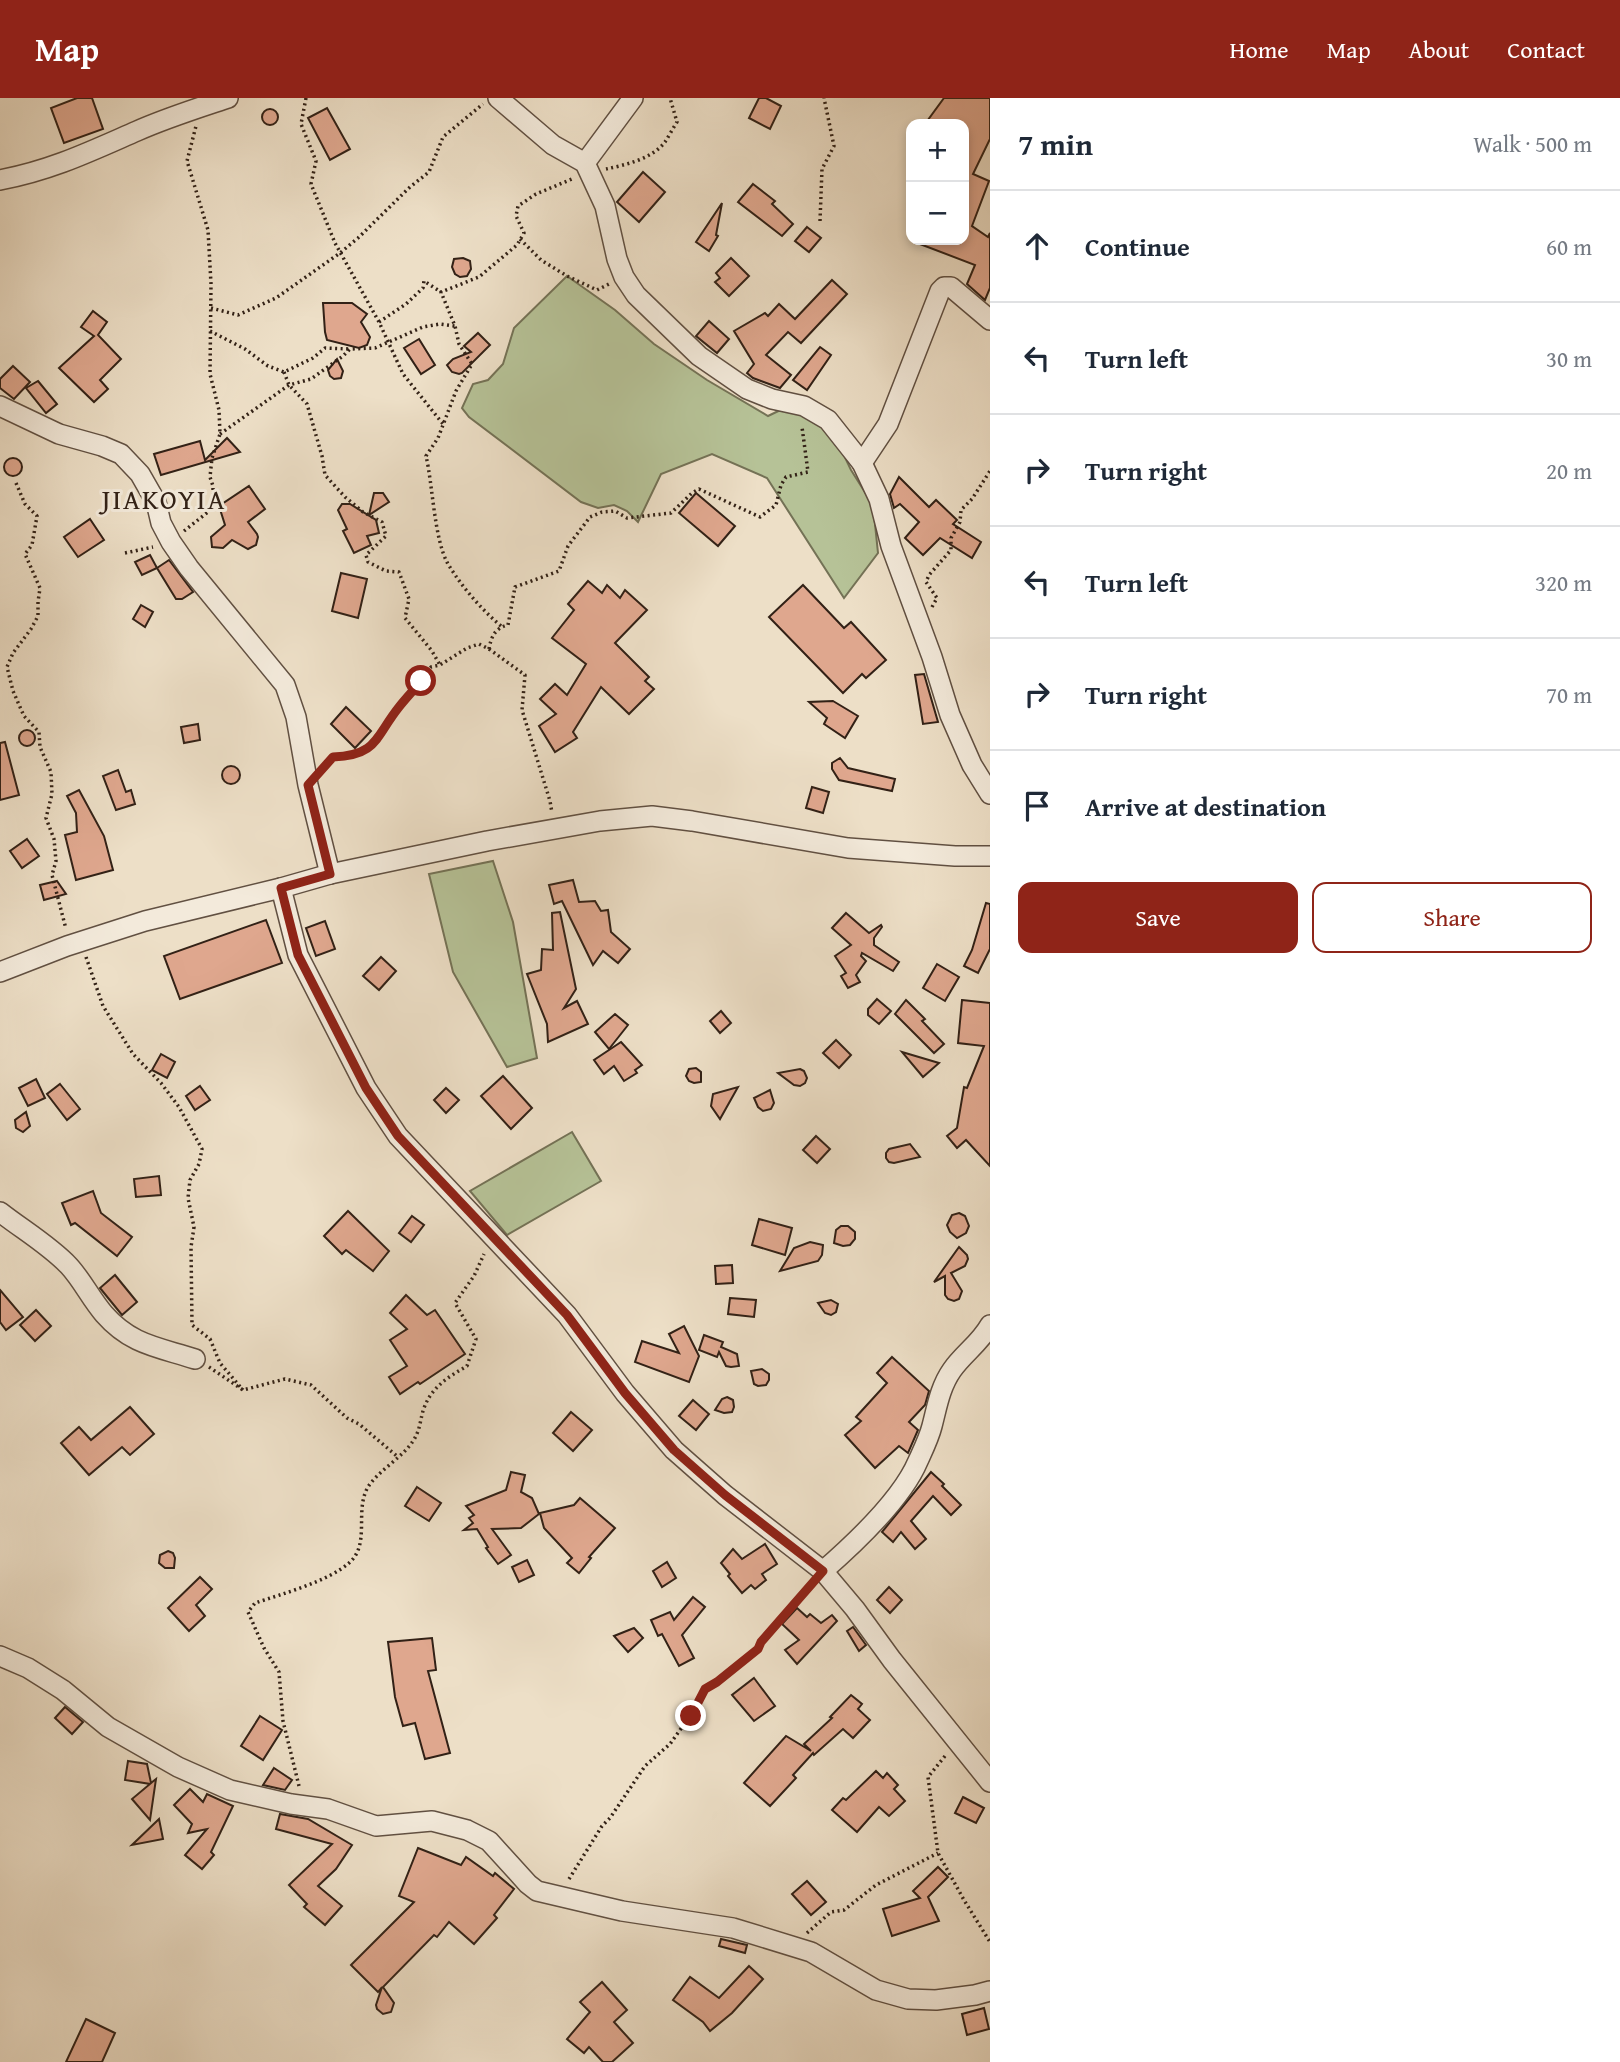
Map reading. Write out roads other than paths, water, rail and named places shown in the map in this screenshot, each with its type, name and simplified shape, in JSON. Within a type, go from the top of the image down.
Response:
[{"type":"street","points":[[0,180],[35,173],[95,151],[136,131],[228,98]]},
{"type":"street","points":[[498,98],[553,145],[588,168],[605,206],[617,259],[624,277],[636,295],[699,356],[747,389],[772,399],[804,406],[828,420],[862,463],[879,499],[891,547],[950,715],[972,765],[990,794]]},
{"type":"street","points":[[588,168],[634,98]]},
{"type":"street","points":[[862,463],[888,424],[940,291],[944,287],[951,287],[990,320]]},
{"type":"street","points":[[0,406],[59,434],[121,454],[140,474],[156,502],[161,523],[171,542],[189,568],[285,685],[296,716],[308,785],[330,874]]},
{"type":"street","points":[[0,972],[74,944],[145,922],[330,874],[553,829],[652,816],[848,848],[990,856]]},
{"type":"street","points":[[281,888],[298,955],[366,1088],[398,1136],[567,1315],[625,1393],[674,1450],[725,1495],[823,1571],[990,1782]]},
{"type":"street","points":[[0,1212],[69,1266],[104,1314],[122,1330],[145,1345],[195,1359]]},
{"type":"street","points":[[823,1571],[865,1532],[893,1500],[917,1465],[932,1429],[939,1396],[951,1371],[982,1338],[990,1325]]},
{"type":"street","points":[[0,1656],[51,1682],[108,1727],[178,1767],[230,1790],[291,1804],[328,1809],[376,1826],[432,1821],[467,1830],[489,1841],[537,1891],[622,1911],[733,1928],[792,1945],[811,1952],[876,1990],[908,1999],[936,2000],[990,1991]]},
{"type":"district","name":"JIAKOYIA","points":[[164,498]]}]
